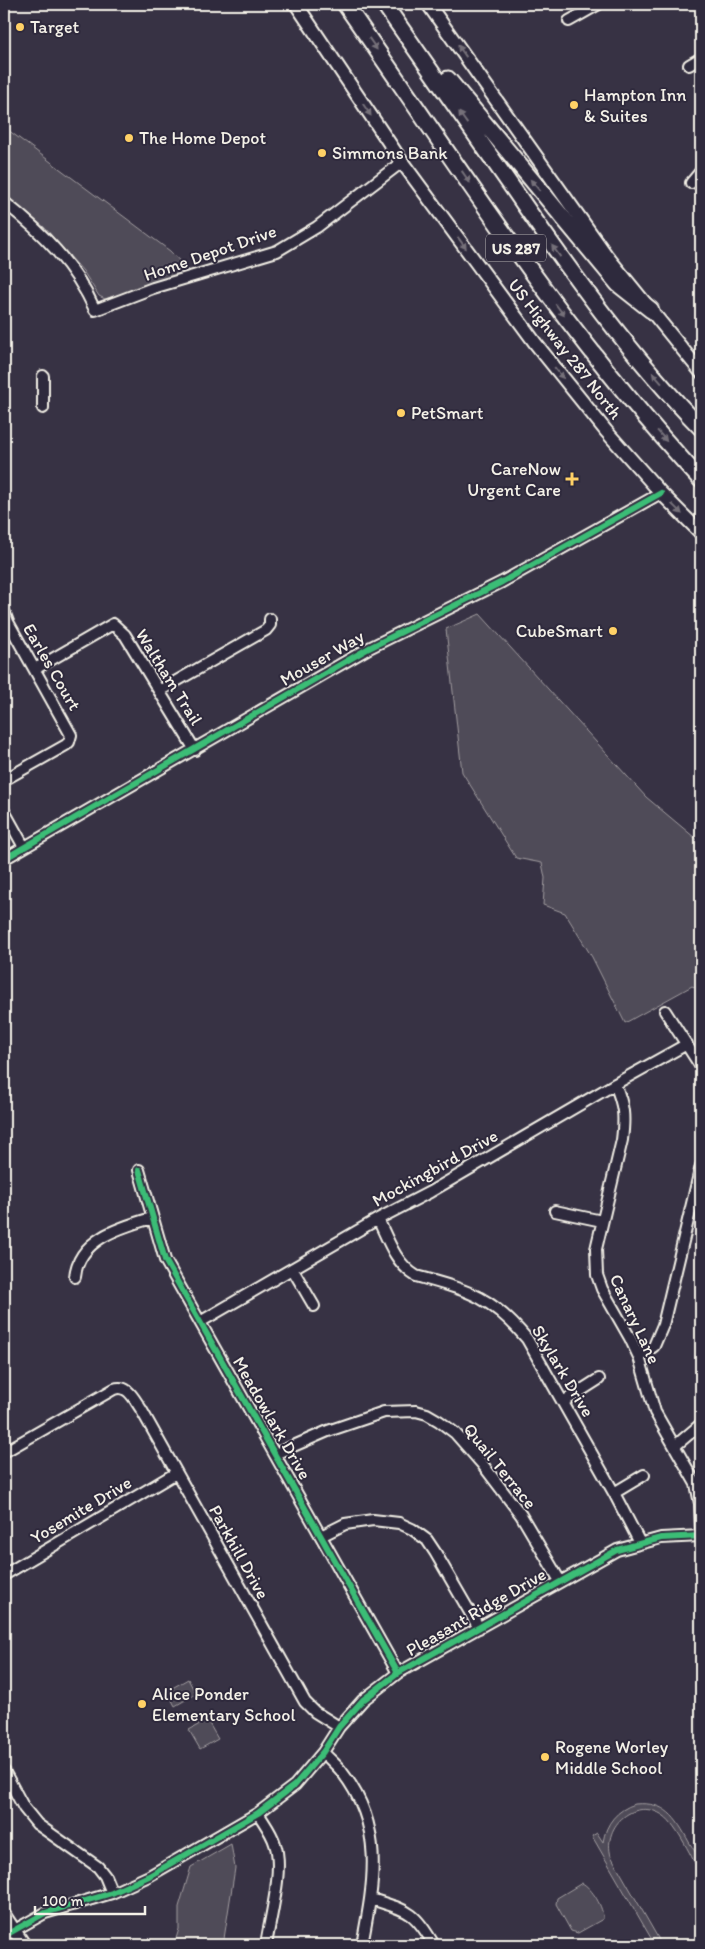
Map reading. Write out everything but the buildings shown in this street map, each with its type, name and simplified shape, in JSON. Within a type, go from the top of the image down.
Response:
[{"type":"highway","name":"US 287","points":[[345,4],[580,337],[636,407],[701,480]]},
{"type":"highway","name":"US 287","points":[[384,4],[555,249],[598,307],[701,428]]},
{"type":"highway","points":[[390,4],[480,119],[618,284],[650,310]]},
{"type":"main road","name":"US Highway 287 North","points":[[296,4],[402,162],[536,344],[606,431],[661,493],[701,533]]},
{"type":"main road","points":[[428,4],[606,255],[701,372]]},
{"type":"main road","points":[[4,1915],[9,1933],[24,1945]]},
{"type":"street","points":[[569,21],[599,4]]},
{"type":"street","points":[[689,65],[701,58]]},
{"type":"street","name":"Home Depot Drive","points":[[4,202],[30,222],[68,264],[88,294],[95,310],[153,288],[221,269],[277,250],[317,227],[402,162]]},
{"type":"street","points":[[691,183],[701,171]]},
{"type":"street","points":[[43,376],[43,408]]},
{"type":"street","name":"Mouser Way","points":[[4,858],[195,750],[369,648],[502,582],[661,493]]},
{"type":"street","name":"Earles Court","points":[[4,612],[70,731],[71,738],[66,745],[4,780]]},
{"type":"street","points":[[159,691],[266,630],[270,625],[270,619]]},
{"type":"street","name":"Waltham Trail","points":[[35,669],[113,624],[125,635],[195,750]]},
{"type":"street","points":[[4,811],[24,847]]},
{"type":"street","points":[[665,1011],[701,1067]]},
{"type":"street","name":"Mockingbird Drive","points":[[200,1322],[687,1044]]},
{"type":"street","name":"Canary Lane","points":[[615,1084],[623,1102],[624,1123],[622,1140],[596,1252],[597,1275],[602,1289],[639,1357],[655,1412],[696,1484],[700,1504],[701,1530]]},
{"type":"street","points":[[639,1357],[654,1346],[663,1325],[701,1166]]},
{"type":"street","name":"Meadowlark Drive","points":[[139,1170],[165,1260],[398,1673]]},
{"type":"street","points":[[555,1212],[602,1221]]},
{"type":"street","points":[[76,1277],[79,1259],[84,1251],[115,1231],[152,1218]]},
{"type":"street","name":"Skylark Drive","points":[[378,1219],[395,1255],[411,1273],[468,1291],[489,1302],[511,1320],[527,1339],[640,1543]]},
{"type":"street","points":[[292,1270],[314,1306]]},
{"type":"street","points":[[563,1402],[600,1379]]},
{"type":"street","name":"Parkhill Drive","points":[[4,1452],[95,1399],[120,1386],[126,1388],[141,1409],[305,1702],[315,1712],[339,1727]]},
{"type":"street","name":"Quail Terrace","points":[[275,1454],[384,1412],[416,1411],[426,1414],[440,1421],[455,1433],[483,1465],[521,1515],[560,1581]]},
{"type":"street","points":[[675,1446],[701,1424]]},
{"type":"street","name":"Yosemite Drive","points":[[4,1574],[176,1473]]},
{"type":"street","points":[[614,1493],[644,1475]]},
{"type":"street","points":[[321,1536],[345,1524],[373,1520],[399,1523],[412,1529],[426,1540],[435,1552],[479,1628]]},
{"type":"street","name":"Pleasant Ridge Drive","points":[[9,1933],[45,1913],[112,1893],[149,1876],[258,1813],[295,1785],[323,1752],[339,1727],[363,1700],[398,1673],[617,1550],[661,1538],[701,1536]]},
{"type":"street","points":[[323,1752],[342,1771],[360,1802],[368,1824],[373,1849],[374,1873],[362,1945]]},
{"type":"street","points":[[4,1771],[24,1808],[37,1824],[98,1867],[105,1876],[112,1893]]},
{"type":"street","points":[[258,1813],[275,1844],[278,1860],[277,1879],[266,1945]]},
{"type":"street","points":[[371,1899],[406,1910],[421,1923],[434,1945]]},
{"type":"shaded area","points":[[4,127],[170,251],[190,272],[105,299],[99,296],[83,271],[44,227],[4,194]]},
{"type":"shaded area","points":[[480,614],[646,797],[701,843],[701,990],[692,986],[625,1023],[592,957],[565,913],[543,905],[545,878],[542,863],[516,858],[462,772],[446,629]]},
{"type":"shaded area","points":[[188,1679],[196,1694],[175,1706],[167,1691]]},
{"type":"shaded area","points":[[207,1720],[218,1739],[200,1749],[189,1730]]},
{"type":"shaded area","points":[[635,1804],[655,1805],[669,1813],[684,1833],[700,1865],[701,1875],[674,1827],[664,1816],[643,1809],[624,1817],[616,1824],[610,1845],[611,1856],[662,1945],[655,1945],[592,1836],[597,1833],[603,1842],[604,1835],[613,1818]]},
{"type":"shaded area","points":[[231,1844],[235,1868],[223,1945],[174,1945],[179,1929],[179,1907],[191,1867]]},
{"type":"shaded area","points":[[582,1883],[590,1889],[597,1899],[602,1909],[603,1919],[578,1933],[571,1931],[556,1904],[557,1898]]},
{"type":"cycle path","points":[[4,859],[369,648],[502,582],[661,493]]},
{"type":"cycle path","points":[[139,1170],[165,1260],[398,1673]]},
{"type":"cycle path","points":[[4,1936],[45,1913],[112,1893],[149,1876],[258,1813],[295,1785],[323,1752],[339,1727],[363,1700],[398,1673],[617,1550],[661,1538],[701,1536]]},
{"type":"place","name":"Target","points":[[20,27]]},
{"type":"place","name":"Hampton Inn & Suites","points":[[574,105]]},
{"type":"place","name":"The Home Depot","points":[[129,138]]},
{"type":"place","name":"Simmons Bank","points":[[322,153]]},
{"type":"place","name":"PetSmart","points":[[401,413]]},
{"type":"place","name":"CareNow Urgent Care","points":[[572,479]]},
{"type":"place","name":"CubeSmart","points":[[613,631]]},
{"type":"place","name":"Alice Ponder Elementary School","points":[[142,1704]]},
{"type":"place","name":"Rogene Worley Middle School","points":[[545,1757]]}]
